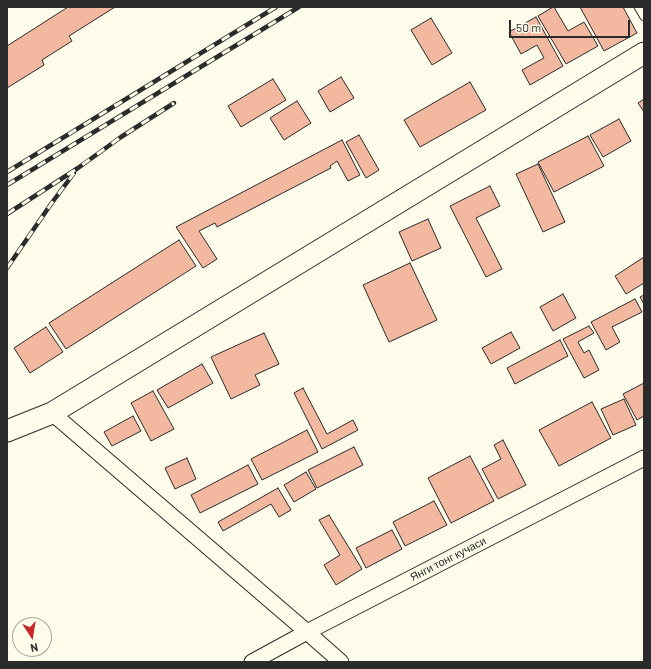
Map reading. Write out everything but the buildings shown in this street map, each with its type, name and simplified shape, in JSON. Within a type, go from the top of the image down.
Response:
[{"type":"street","points":[[7,431],[52,413],[644,53]]},
{"type":"street","points":[[52,413],[341,662]]},
{"type":"street","name":"Янги тонг кучаси","points":[[252,662],[307,632],[644,458]]},
{"type":"lane","points":[[638,7],[644,17]]},
{"type":"railway","points":[[7,172],[276,7]]},
{"type":"railway","points":[[7,185],[299,7]]},
{"type":"railway","points":[[7,214],[174,103]]},
{"type":"railway","points":[[7,268],[74,173]]}]
